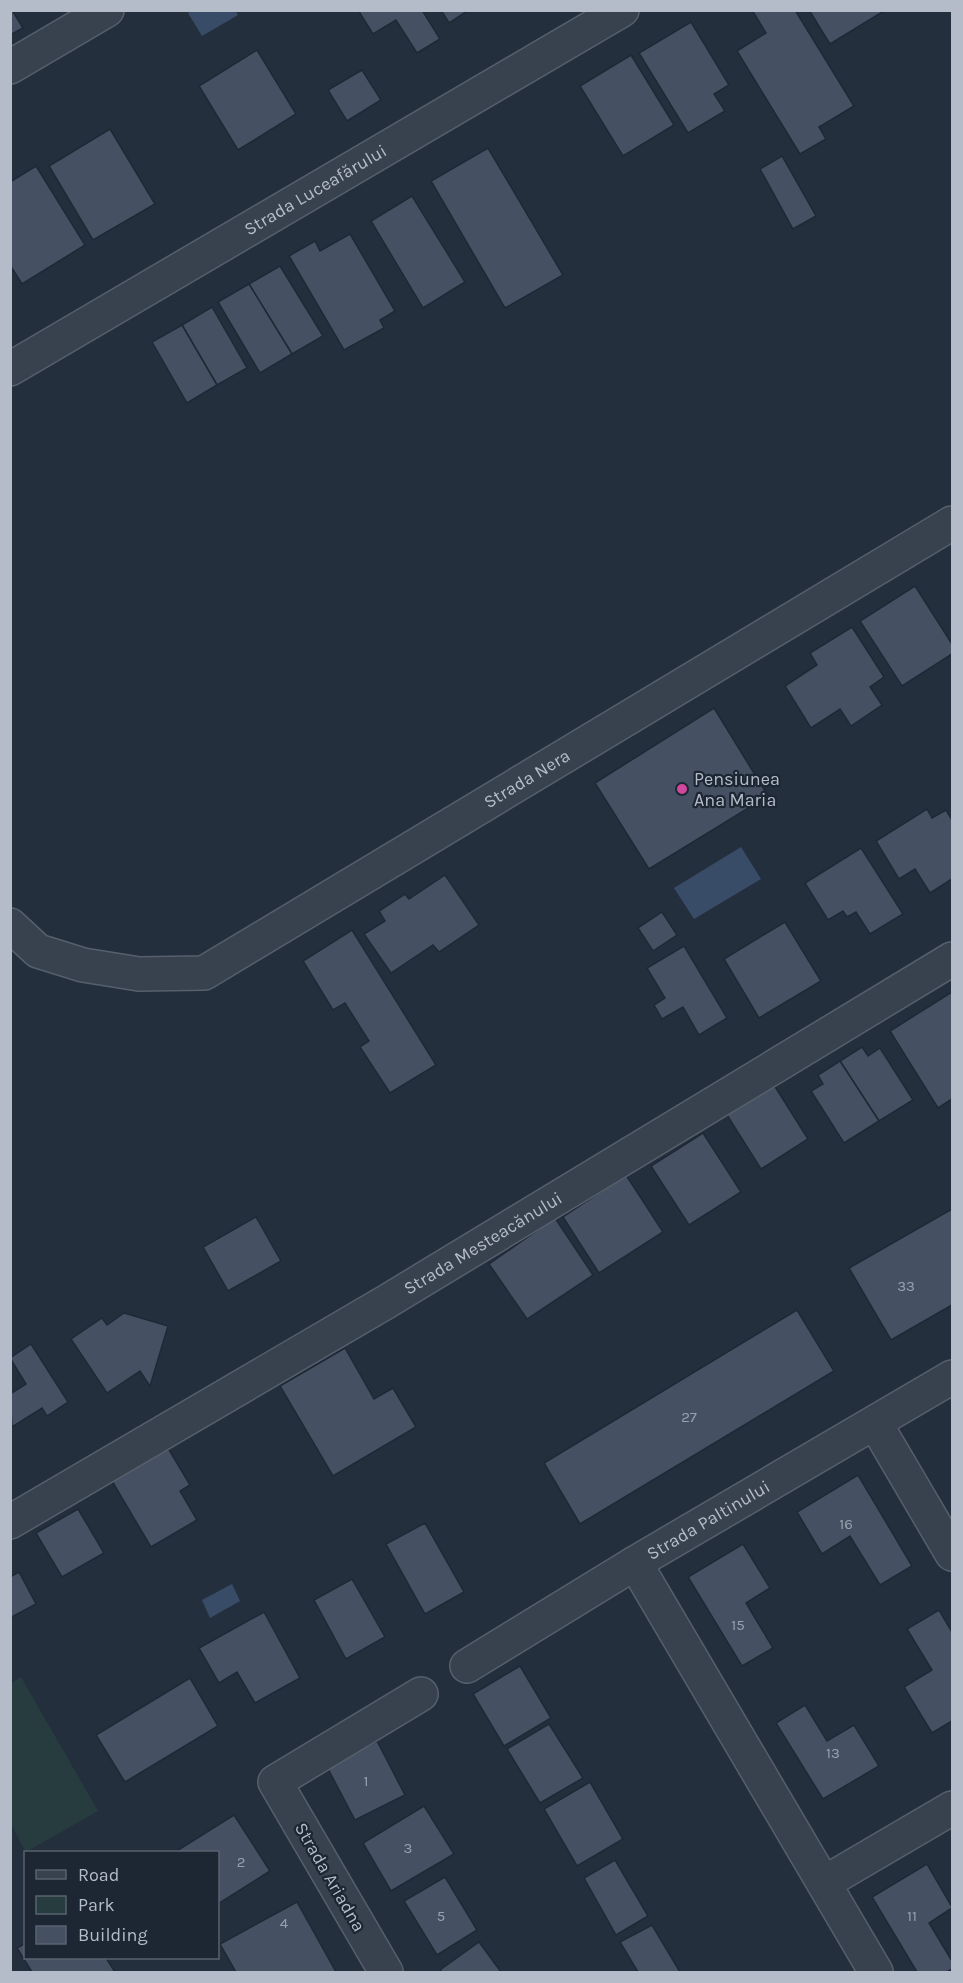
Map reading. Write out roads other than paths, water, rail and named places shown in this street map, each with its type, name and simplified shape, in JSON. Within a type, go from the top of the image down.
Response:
[{"type":"street","points":[[10,67],[107,10]]},
{"type":"street","name":"Strada Luceafărului","points":[[10,369],[622,10]]},
{"type":"street","name":"Strada Nera","points":[[10,925],[38,951],[83,965],[139,974],[204,973],[952,523]]},
{"type":"street","name":"Strada Mesteacănului","points":[[10,1522],[386,1302],[952,959]]},
{"type":"street","name":"Strada Paltinului","points":[[467,1666],[635,1563],[952,1377]]},
{"type":"street","points":[[875,1423],[952,1554]]},
{"type":"street","points":[[635,1563],[876,1972]]},
{"type":"street","name":"Strada Ariadna","points":[[386,1972],[275,1782],[421,1694]]},
{"type":"street","points":[[824,1883],[952,1808]]},
{"type":"water","points":[[235,10],[238,15],[202,36],[188,13],[192,11]]},
{"type":"water","points":[[741,847],[761,879],[694,919],[674,888]]},
{"type":"water","points":[[232,1584],[240,1601],[210,1618],[202,1600]]},
{"type":"place","name":"Pensiunea Ana Maria","points":[[682,789]]}]
